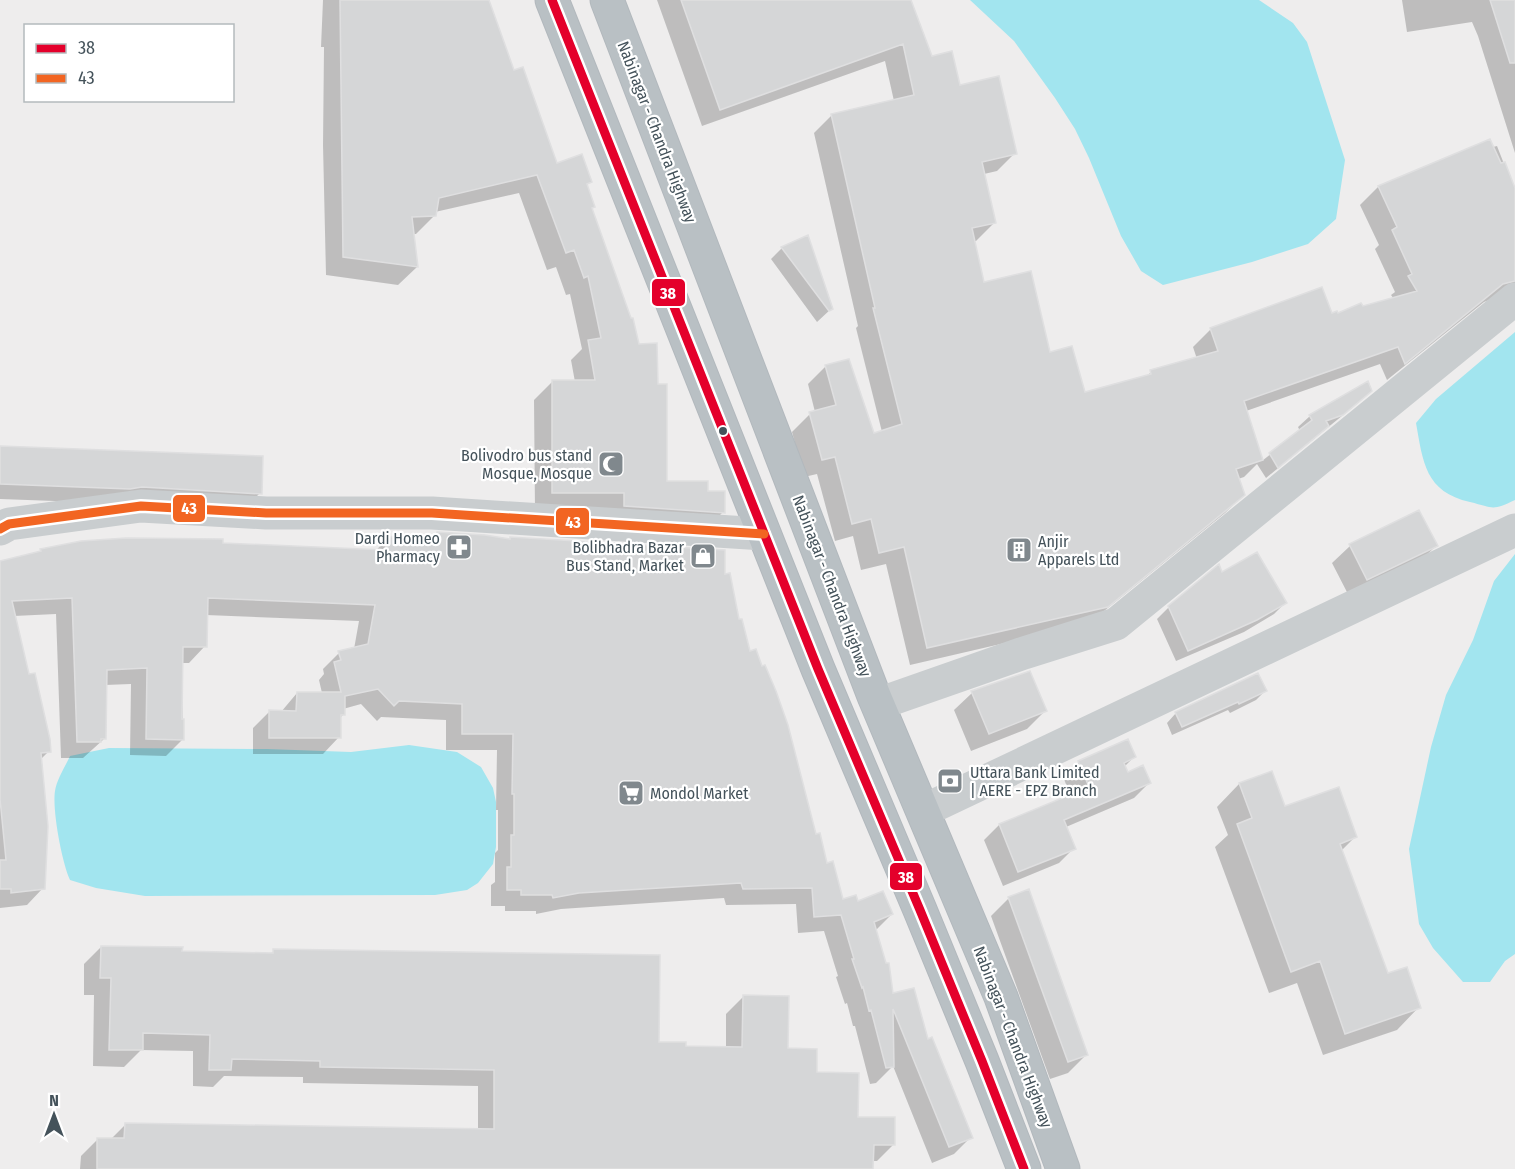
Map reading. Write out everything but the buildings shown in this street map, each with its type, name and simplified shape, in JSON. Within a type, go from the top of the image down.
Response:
[{"type":"highway","points":[[552,0],[818,669],[982,1061],[1024,1169]]},
{"type":"highway","name":"Nabinagar - Chandra Highway","points":[[607,0],[878,704],[1001,997],[1063,1169]]},
{"type":"street","points":[[878,704],[1024,653],[1116,624],[1515,299]]},
{"type":"street","points":[[0,529],[9,524],[141,506],[266,513],[432,513],[764,534]]},
{"type":"street","points":[[923,811],[1515,530]]},
{"type":"water","points":[[970,0],[1259,0],[1293,23],[1307,42],[1345,160],[1336,219],[1308,244],[1252,262],[1163,285],[1141,271],[1121,236],[1075,129],[1055,98],[1014,41]]},
{"type":"water","points":[[1515,332],[1515,500],[1502,506],[1489,507],[1455,497],[1435,483],[1424,462],[1416,423],[1436,399]]},
{"type":"water","points":[[1515,554],[1515,954],[1505,961],[1490,982],[1463,982],[1433,948],[1419,924],[1409,849],[1431,747],[1446,695],[1473,640],[1494,581]]},
{"type":"water","points":[[409,745],[457,752],[481,767],[493,788],[496,802],[496,847],[493,864],[478,883],[467,890],[435,895],[145,896],[96,888],[70,880],[58,836],[54,800],[57,782],[70,756],[109,748],[351,752]]},
{"type":"transit line","name":"38","points":[[552,0],[818,669],[920,910],[1024,1169]]},
{"type":"transit line","name":"43","points":[[0,529],[9,524],[141,506],[266,513],[432,513],[764,534]]},
{"type":"place","name":"Bolivodro bus stand Mosque, Mosque","points":[[611,464]]},
{"type":"place","name":"Dardi Homeo Pharmacy","points":[[459,547]]},
{"type":"place","name":"Anjir Apparels Ltd","points":[[1019,550]]},
{"type":"place","name":"Bolibhadra Bazar Bus Stand, Market","points":[[703,556]]},
{"type":"place","name":"Uttara Bank Limited | AERE - EPZ Branch","points":[[950,781]]},
{"type":"place","name":"Mondol Market","points":[[631,793]]}]
